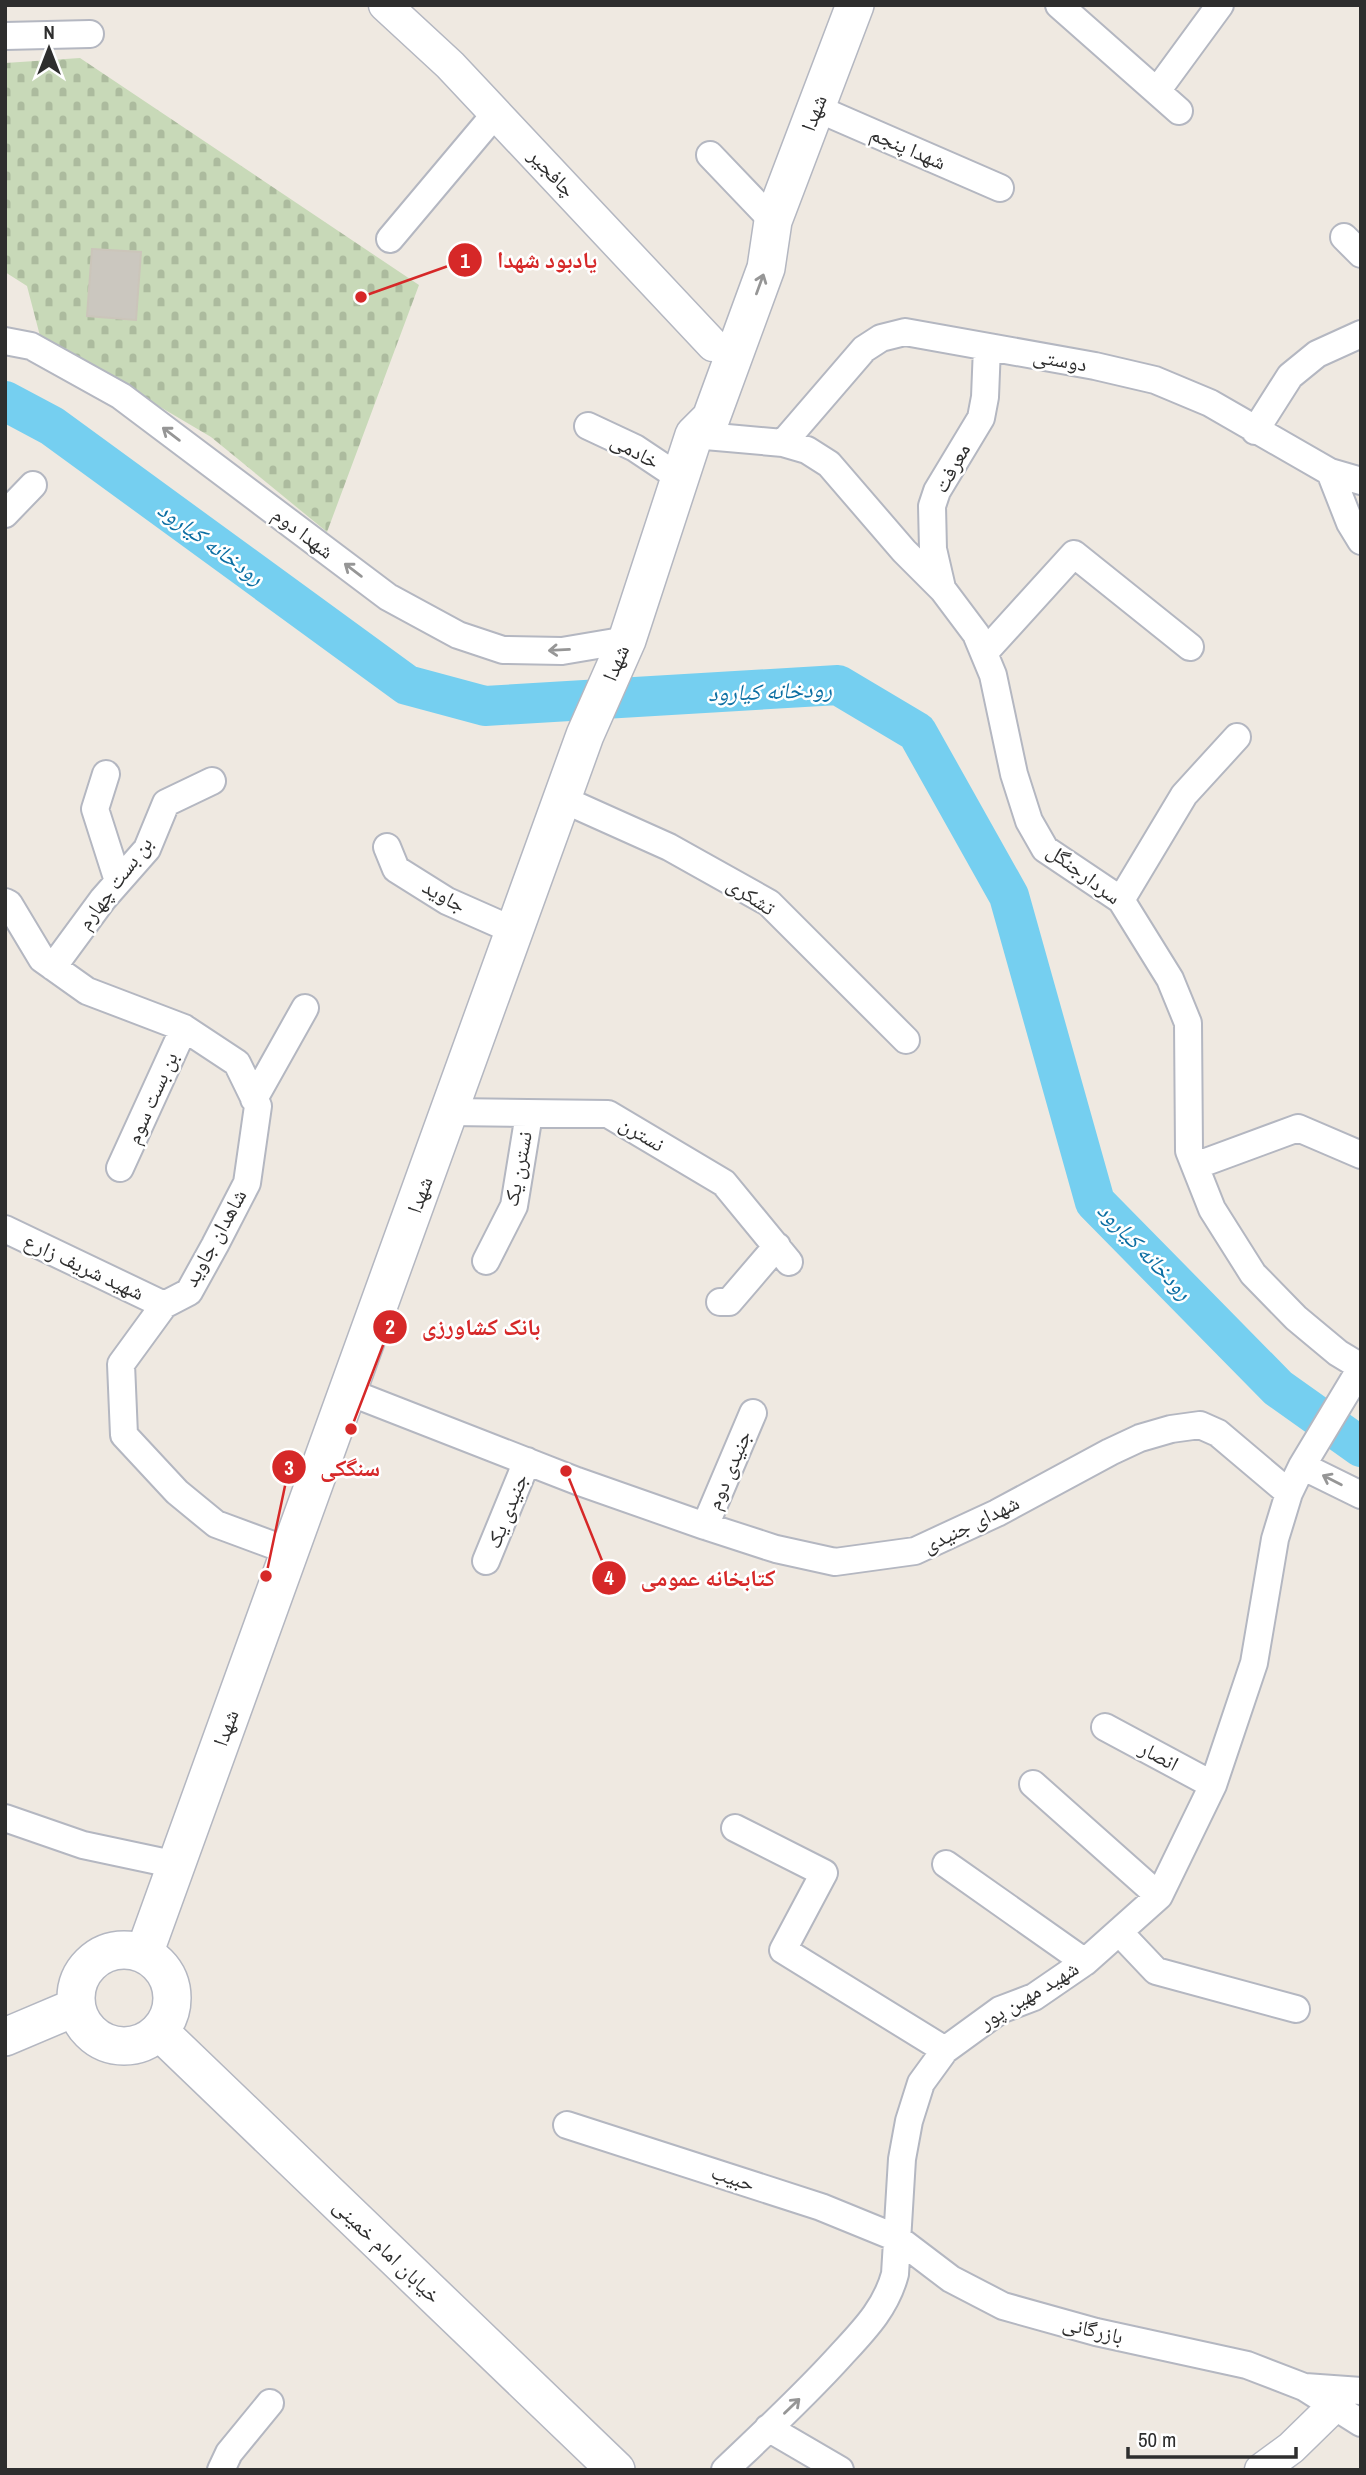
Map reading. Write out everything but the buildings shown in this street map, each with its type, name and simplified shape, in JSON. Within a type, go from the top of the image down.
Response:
[{"type":"main road","name":"شهدا","points":[[145,1954],[585,735],[626,640],[694,435],[710,418],[766,268],[773,221],[855,5]]},
{"type":"main road","name":"شهدا","points":[[694,435],[689,407],[743,261],[773,221]]},
{"type":"main road","points":[[130,1950],[145,1954],[157,1963],[166,1975],[172,2004],[168,2018],[159,2031],[133,2046],[117,2046],[103,2041],[90,2033],[81,2021],[76,2007],[80,1977],[89,1965],[101,1956],[115,1951],[130,1950]]},
{"type":"main road","points":[[5,2037],[76,2007]]},
{"type":"main road","name":"خیابان امام خمینی","points":[[159,2031],[615,2470]]},
{"type":"street","name":"چافجیر","points":[[385,5],[450,65],[713,345]]},
{"type":"street","points":[[1059,5],[1179,111]]},
{"type":"street","points":[[1157,91],[1220,5]]},
{"type":"street","points":[[5,36],[90,34]]},
{"type":"street","name":"شهدا پنجم","points":[[816,108],[1000,188]]},
{"type":"street","points":[[390,239],[496,113]]},
{"type":"street","points":[[710,155],[773,221]]},
{"type":"street","name":"دوستی","points":[[783,443],[864,349],[881,338],[905,332],[1095,366],[1155,380],[1210,403],[1330,472],[1361,481]]},
{"type":"street","points":[[1255,431],[1290,376],[1317,354],[1361,334]]},
{"type":"street","name":"شهدا دوم","points":[[5,341],[31,346],[121,396],[388,597],[458,635],[503,650],[562,651],[626,640]]},
{"type":"street","name":"معرفت","points":[[943,590],[933,549],[932,506],[937,491],[981,418],[985,397],[987,347]]},
{"type":"street","name":"خادمی","points":[[588,426],[635,448],[680,478]]},
{"type":"street","name":"سردارجنگل","points":[[694,435],[783,443],[807,450],[829,464],[904,551],[943,590],[976,634],[993,675],[1014,774],[1029,821],[1045,849],[1121,900],[1170,979],[1188,1023],[1189,1151],[1212,1209],[1253,1273],[1296,1318],[1338,1353],[1361,1368]]},
{"type":"street","points":[[1330,472],[1350,523],[1361,541]]},
{"type":"street","points":[[5,514],[33,485]]},
{"type":"street","points":[[985,652],[1074,554],[1190,647]]},
{"type":"street","points":[[1121,900],[1184,795],[1237,737]]},
{"type":"street","points":[[106,774],[95,809],[118,881]]},
{"type":"street","name":"بن بست چهارم","points":[[53,967],[118,881],[147,849],[166,803],[212,781]]},
{"type":"street","name":"تشکری","points":[[562,799],[669,848],[769,903],[906,1040]]},
{"type":"street","name":"جاوید","points":[[387,847],[396,869],[447,901],[515,931]]},
{"type":"street","name":"شاهدان جاوید","points":[[5,902],[9,904],[42,959],[88,991],[184,1028],[237,1063],[258,1106],[247,1183],[189,1292],[164,1305],[121,1364],[124,1435],[177,1492],[216,1524],[289,1551]]},
{"type":"street","points":[[254,1098],[305,1008]]},
{"type":"street","name":"بن بست سوم","points":[[120,1168],[184,1028]]},
{"type":"street","name":"نسترن","points":[[450,1112],[608,1114],[724,1183],[783,1254],[729,1302],[720,1302]]},
{"type":"street","name":"نسترن یک","points":[[486,1261],[514,1206],[529,1114]]},
{"type":"street","points":[[1195,1166],[1298,1128],[1361,1155]]},
{"type":"street","name":"شهید شریف زارع","points":[[5,1229],[164,1305]]},
{"type":"street","name":"شهید مهین پور","points":[[725,2470],[816,2383],[875,2317],[891,2290],[895,2274],[902,2159],[909,2121],[921,2083],[946,2050],[1000,2010],[1034,1997],[1085,1962],[1159,1896],[1213,1785],[1254,1662],[1275,1539],[1289,1493],[1361,1368]]},
{"type":"street","name":"شهدای جنیدی","points":[[349,1392],[705,1526],[776,1549],[835,1562],[915,1551],[997,1513],[1110,1452],[1140,1438],[1171,1429],[1200,1425],[1219,1433],[1289,1493]]},
{"type":"street","name":"جنیدی دوم","points":[[705,1526],[752,1413]]},
{"type":"street","points":[[1307,1458],[1361,1495]]},
{"type":"street","name":"جنیدی یک","points":[[486,1561],[527,1461]]},
{"type":"street","name":"انصار","points":[[1105,1727],[1213,1785]]},
{"type":"street","points":[[1033,1784],[1159,1896]]},
{"type":"street","points":[[5,1818],[83,1845],[177,1865]]},
{"type":"street","points":[[735,1828],[824,1873],[783,1950],[946,2050]]},
{"type":"street","points":[[946,1864],[1085,1962]]},
{"type":"street","points":[[1119,1932],[1156,1971],[1296,2009]]},
{"type":"street","name":"حبیب","points":[[567,2125],[808,2203],[897,2238]]},
{"type":"street","name":"بازرگانی","points":[[897,2238],[951,2278],[1003,2306],[1096,2332],[1247,2365],[1304,2387],[1348,2399],[1361,2423]]},
{"type":"street","points":[[1261,2470],[1348,2399]]},
{"type":"street","points":[[221,2470],[229,2453],[270,2403]]},
{"type":"street","points":[[768,2428],[840,2470]]},
{"type":"green space","points":[[80,58],[419,285],[327,532],[211,437],[40,336],[27,286],[5,272],[5,63]]},
{"type":"waterway","name":"رودخانه کیارود","points":[[5,401],[52,426],[407,685],[485,706],[838,685],[917,732],[1009,896],[1095,1202],[1278,1388],[1361,1447]]},
{"type":"place","name":"یادبود شهدا","points":[[361,297]]},
{"type":"place","name":"بانک کشاورزى","points":[[351,1429]]},
{"type":"place","name":"کتابخانه عمومى","points":[[566,1471]]},
{"type":"place","name":"سنگکى","points":[[266,1576]]}]
